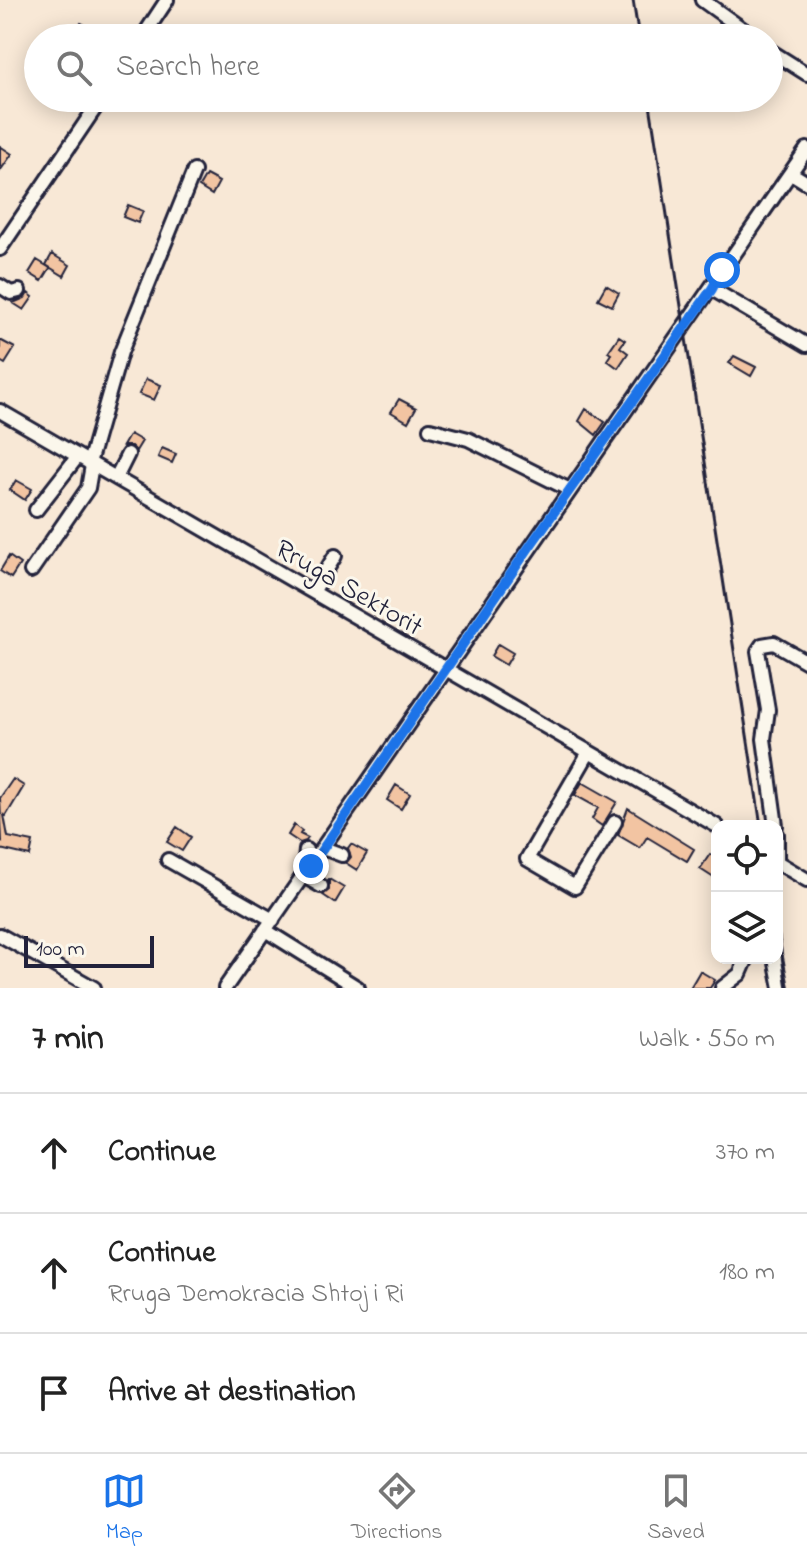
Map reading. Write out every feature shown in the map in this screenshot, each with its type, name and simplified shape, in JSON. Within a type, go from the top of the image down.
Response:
[{"type":"street","points":[[151,24],[167,0]]},
{"type":"street","points":[[702,0],[735,24]]},
{"type":"street","points":[[783,59],[807,74]]},
{"type":"street","points":[[0,249],[93,112]]},
{"type":"street","points":[[225,988],[807,149]]},
{"type":"street","points":[[31,571],[88,488],[86,461],[121,352],[194,171]]},
{"type":"street","points":[[791,173],[807,183]]},
{"type":"street","points":[[0,286],[11,293],[19,291]]},
{"type":"street","points":[[712,289],[807,345]]},
{"type":"street","name":"Rruga Sektorit","points":[[0,411],[711,823]]},
{"type":"street","points":[[430,429],[468,439],[570,490]]},
{"type":"street","points":[[116,478],[129,454]]},
{"type":"street","points":[[36,510],[86,461]]},
{"type":"street","points":[[313,592],[335,556]]},
{"type":"street","points":[[775,820],[764,739],[768,710],[758,651],[762,645],[774,643],[807,662]]},
{"type":"street","points":[[589,752],[527,859],[575,887],[615,822]]},
{"type":"street","points":[[323,848],[342,855]]},
{"type":"street","points":[[306,850],[307,871],[321,886]]},
{"type":"street","points":[[168,860],[269,925],[358,988]]},
{"type":"street","points":[[783,866],[807,880]]},
{"type":"street","points":[[1,938],[94,988]]},
{"type":"street","points":[[722,988],[740,974],[744,964]]},
{"type":"street","points":[[776,964],[781,988]]},
{"type":"building","points":[[0,146],[12,154],[0,171]]},
{"type":"building","points":[[206,175],[219,182],[212,195],[199,187]]},
{"type":"building","points":[[128,205],[143,211],[138,223],[123,217]]},
{"type":"building","points":[[52,254],[70,265],[64,276],[46,265]]},
{"type":"building","points":[[37,260],[50,268],[42,281],[29,273]]},
{"type":"building","points":[[606,285],[619,293],[612,306],[598,299]]},
{"type":"building","points":[[28,293],[33,297],[24,310],[13,303],[25,298]]},
{"type":"building","points":[[619,336],[625,340],[620,347],[628,353],[618,368],[607,360],[611,354],[608,352]]},
{"type":"building","points":[[0,340],[15,348],[5,364],[0,361]]},
{"type":"building","points":[[734,356],[756,367],[751,376],[729,363]]},
{"type":"building","points":[[146,379],[161,385],[154,400],[139,394]]},
{"type":"building","points":[[399,399],[416,408],[408,422],[391,412]]},
{"type":"building","points":[[586,409],[605,422],[596,435],[579,421]]},
{"type":"building","points":[[130,434],[142,441],[136,451],[131,446],[123,446]]},
{"type":"building","points":[[162,448],[176,454],[172,463],[158,457]]},
{"type":"building","points":[[16,480],[32,489],[25,500],[10,490]]},
{"type":"building","points":[[9,556],[20,564],[11,578],[0,571]]},
{"type":"building","points":[[498,644],[513,653],[506,665],[491,656]]},
{"type":"building","points":[[13,779],[24,786],[4,815],[8,837],[33,842],[30,856],[0,849],[0,798]]},
{"type":"building","points":[[582,782],[617,802],[602,826],[592,819],[598,808],[575,795]]},
{"type":"building","points":[[396,785],[410,794],[401,809],[387,800]]},
{"type":"building","points":[[628,808],[694,849],[687,861],[647,837],[640,848],[618,835]]},
{"type":"building","points":[[294,825],[302,831],[300,834],[308,838],[306,841],[300,843],[288,835]]},
{"type":"building","points":[[177,827],[191,837],[182,851],[167,842]]},
{"type":"building","points":[[351,844],[367,853],[357,870],[346,863],[351,857],[348,848]]},
{"type":"building","points":[[710,854],[711,855],[711,876],[700,869]]},
{"type":"building","points":[[329,879],[344,888],[335,903],[323,895],[329,890]]},
{"type":"building","points":[[700,971],[715,980],[710,988],[690,988]]},
{"type":"railway","points":[[633,0],[637,24]]},
{"type":"railway","points":[[651,112],[760,820]]},
{"type":"railway","points":[[783,963],[787,988]]},
{"type":"route","points":[[311,866],[530,546],[712,289],[722,270]]}]
